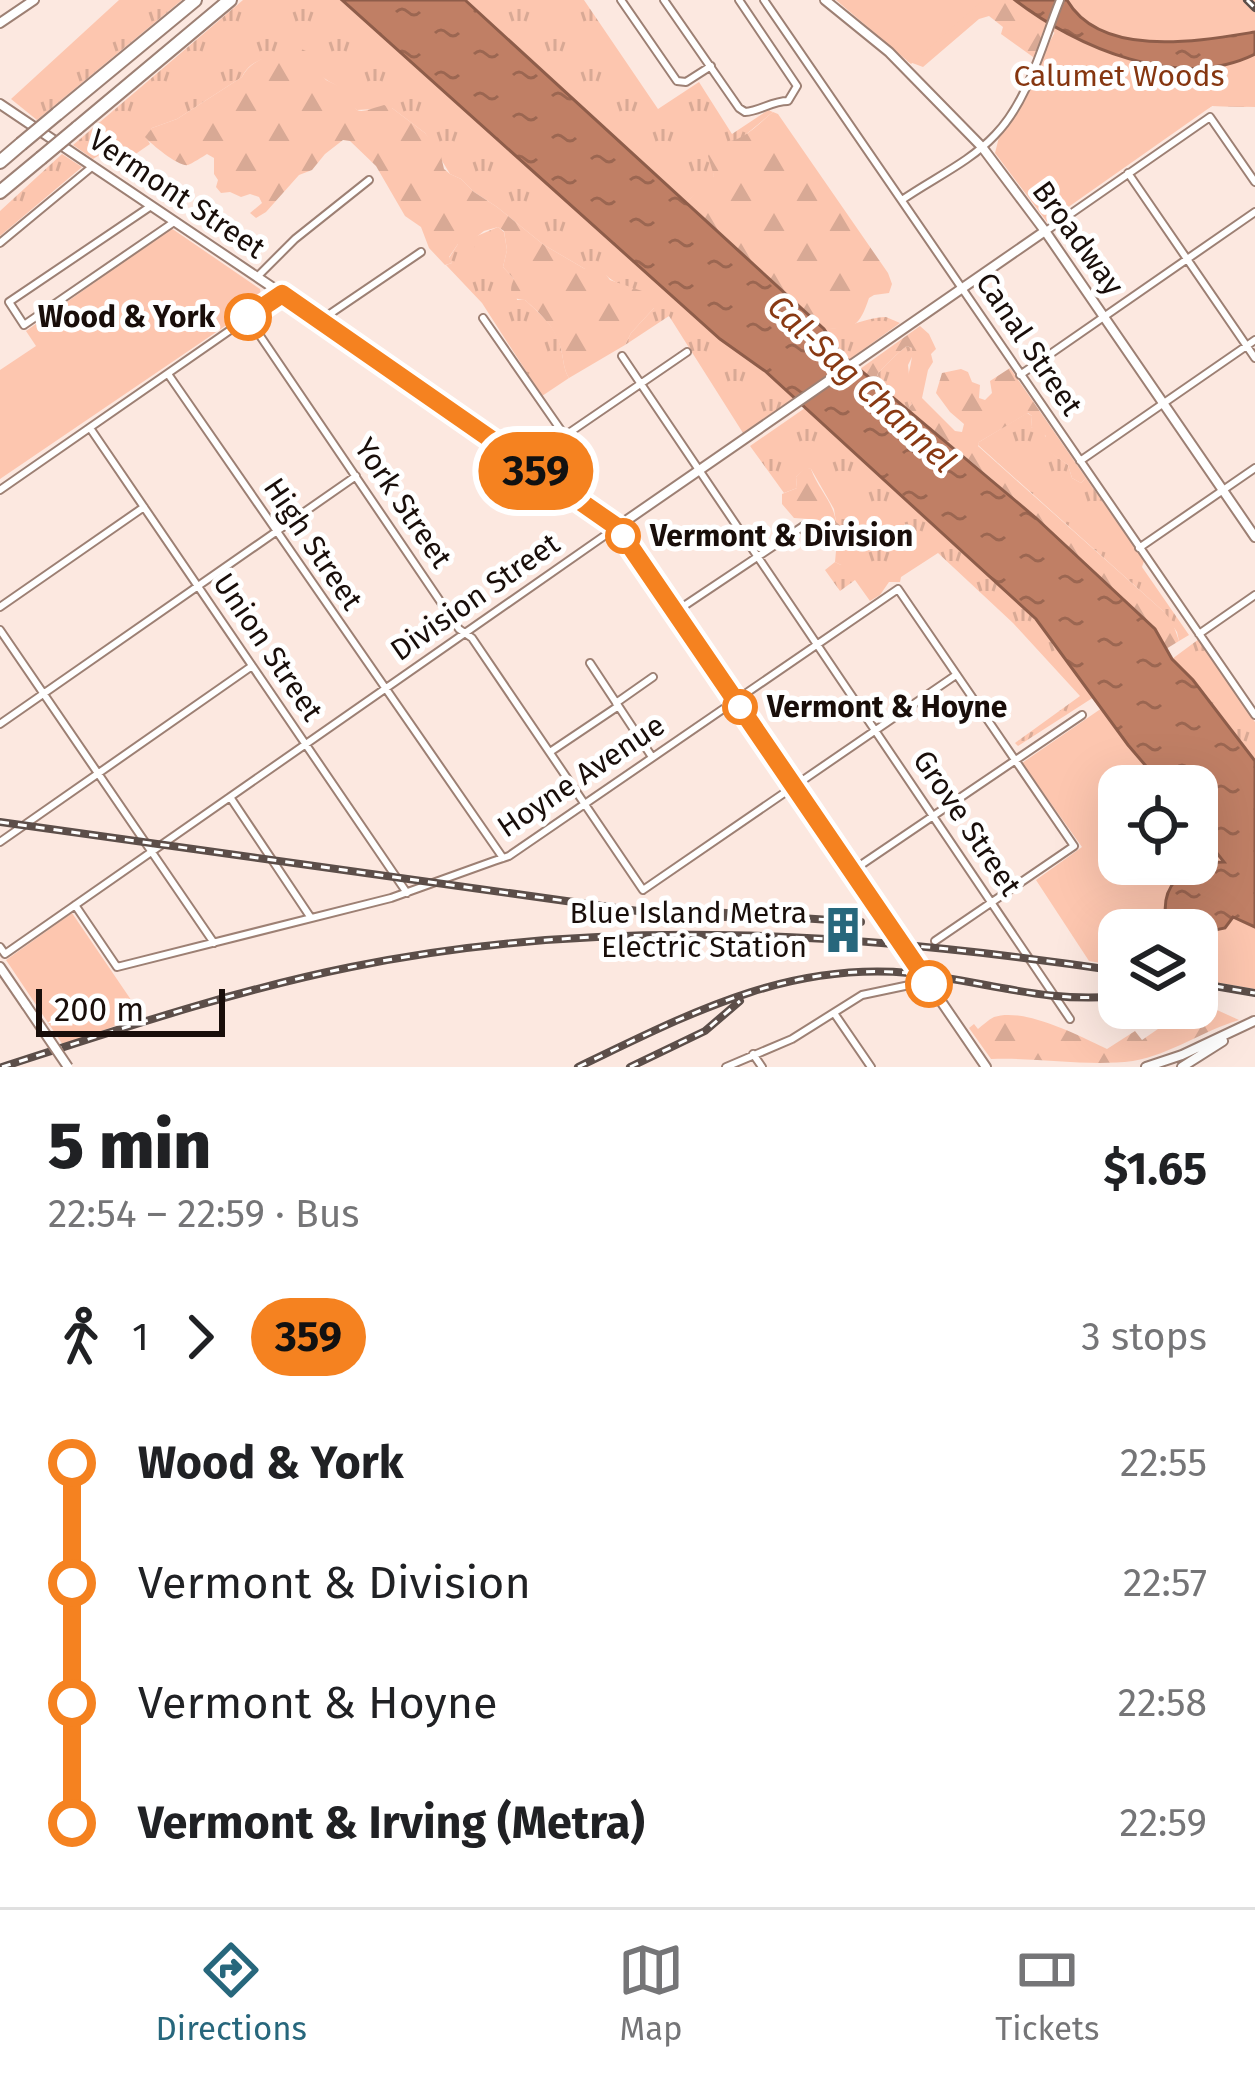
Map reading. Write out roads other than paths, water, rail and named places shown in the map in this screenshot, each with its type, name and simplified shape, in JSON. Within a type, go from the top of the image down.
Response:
[{"type":"highway","points":[[0,161],[195,0]]},
{"type":"highway","points":[[0,192],[230,0]]},
{"type":"street","points":[[0,23],[34,0]]},
{"type":"street","points":[[621,0],[677,81],[686,82],[710,66]]},
{"type":"street","points":[[664,0],[745,112],[753,112],[788,101],[797,86],[739,0]]},
{"type":"street","name":"Canal Street","points":[[764,0],[1255,716]]},
{"type":"street","name":"Broadway","points":[[825,0],[889,52],[982,148],[1045,231],[1255,537]]},
{"type":"street","points":[[902,200],[982,148],[1004,125],[1019,101],[1060,0]]},
{"type":"street","name":"Vermont Street","points":[[3,110],[321,320],[617,527],[986,1067]]},
{"type":"street","name":"Division Street","points":[[2,950],[75,905],[1210,117],[1255,182]]},
{"type":"street","points":[[0,243],[93,166]]},
{"type":"street","points":[[1128,173],[1251,343],[1255,358]]},
{"type":"street","points":[[256,277],[369,180]]},
{"type":"street","points":[[151,206],[9,302],[24,325],[174,222]]},
{"type":"street","points":[[1021,375],[1255,212]]},
{"type":"street","points":[[321,320],[421,253]]},
{"type":"street","points":[[0,490],[282,294]]},
{"type":"street","name":"York Street","points":[[248,317],[643,890],[794,787]]},
{"type":"street","points":[[483,317],[565,436]]},
{"type":"street","points":[[1080,461],[1251,343]]},
{"type":"street","points":[[525,463],[687,352]]},
{"type":"street","name":"Grove Street","points":[[622,356],[1070,1019]]},
{"type":"street","name":"High Street","points":[[168,374],[502,858]]},
{"type":"street","name":"Union Street","points":[[90,428],[407,893]]},
{"type":"street","points":[[1139,548],[1255,468]]},
{"type":"street","points":[[0,724],[356,476]]},
{"type":"street","points":[[0,607],[144,507]]},
{"type":"street","points":[[675,612],[805,525]]},
{"type":"street","name":"Hoyne Avenue","points":[[75,905],[117,968],[407,893],[502,858],[898,589],[956,675]]},
{"type":"street","points":[[1199,634],[1255,595]]},
{"type":"street","points":[[0,630],[214,943]]},
{"type":"street","points":[[590,662],[652,757]]},
{"type":"street","points":[[0,842],[252,666]]},
{"type":"street","points":[[794,787],[956,675],[1073,846],[934,941]]},
{"type":"street","points":[[550,752],[653,677]]},
{"type":"street","points":[[852,872],[1082,715]]},
{"type":"street","points":[[230,797],[311,918]]},
{"type":"street","points":[[0,967],[68,1067]]},
{"type":"street","points":[[726,1067],[792,1039],[874,991],[929,984]]},
{"type":"street","points":[[834,1013],[871,1067]]},
{"type":"street","points":[[1146,1067],[1254,1021]]},
{"type":"street","points":[[1182,1067],[1228,1035]]},
{"type":"street","points":[[753,1054],[762,1067]]},
{"type":"water","name":"Cal-Sag Channel","points":[[342,0],[465,0],[824,329],[840,353],[1036,518],[1155,629],[1172,659],[1255,761],[1255,927],[1233,917],[1218,929],[1218,909],[1166,909],[1172,885],[1218,885],[1218,862],[1224,862],[1218,854],[1218,765],[1145,765],[1036,619],[765,371],[720,339]]},
{"type":"water","points":[[1015,0],[1067,0],[1083,19],[1103,31],[1153,42],[1255,32],[1255,54],[1225,65],[1194,68],[1129,59],[1068,34]]},
{"type":"railway","points":[[1247,0],[1255,8]]},
{"type":"railway","points":[[0,822],[652,913],[726,917]]},
{"type":"railway","points":[[711,912],[861,922]]},
{"type":"railway","points":[[2,1067],[175,1012],[307,977],[446,951],[542,940],[638,935],[831,939],[1098,968]]},
{"type":"railway","points":[[578,1067],[738,996],[820,976],[909,973],[1039,994],[1098,998]]},
{"type":"railway","points":[[1218,987],[1255,993]]},
{"type":"railway","points":[[630,1067],[705,1031],[740,1001]]},
{"type":"place","name":"Wood & York","points":[[248,317]]},
{"type":"place","name":"Vermont & Division","points":[[623,536]]},
{"type":"place","name":"Vermont & Hoyne","points":[[740,707]]},
{"type":"place","name":"Blue Island Metra Electric Station","points":[[843,930]]},
{"type":"park label","name":"Calumet Woods","points":[[1119,76]]}]
